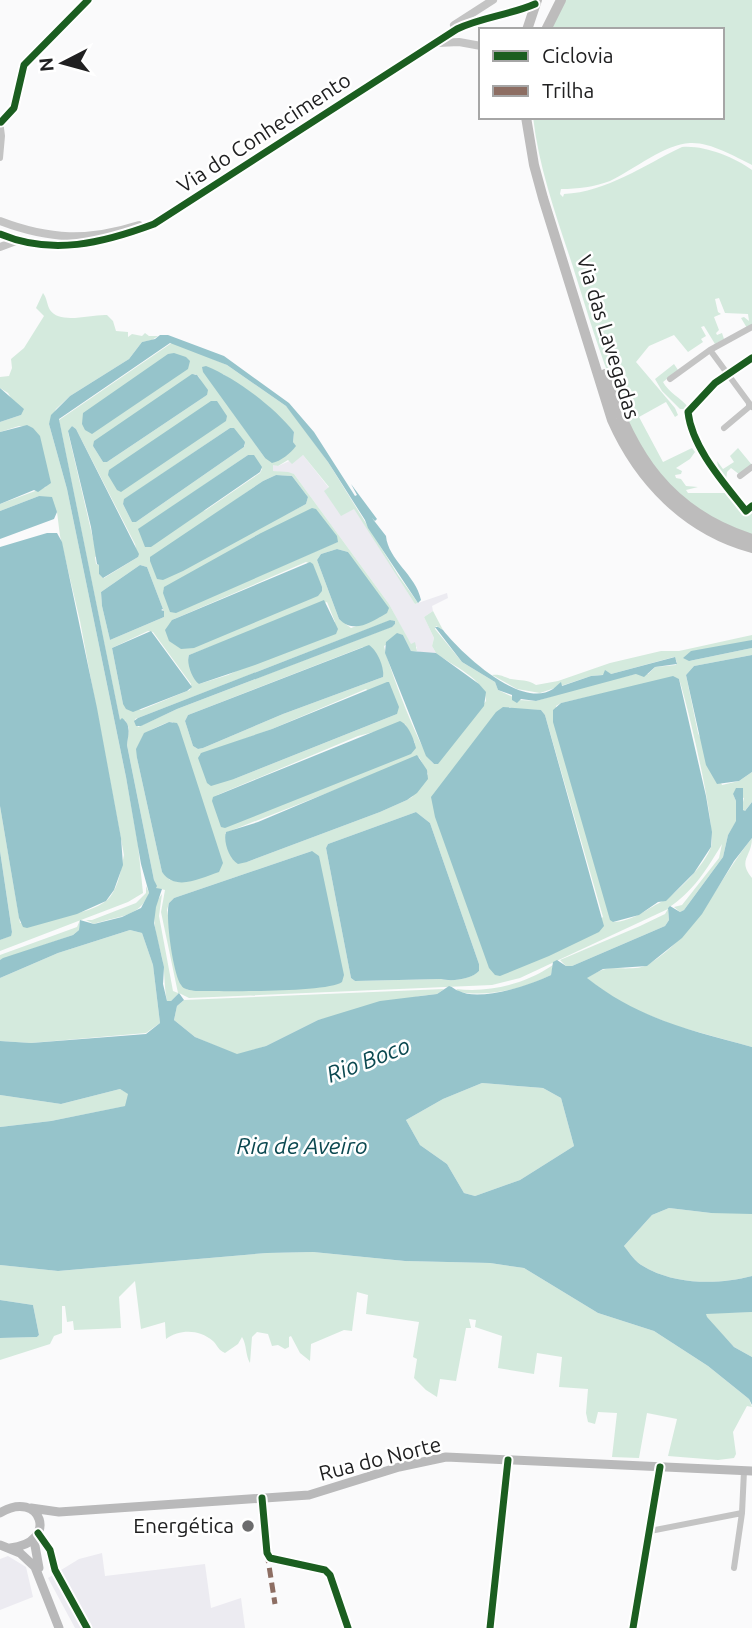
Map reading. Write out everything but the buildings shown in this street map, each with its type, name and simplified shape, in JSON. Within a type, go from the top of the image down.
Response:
[{"type":"main road","points":[[547,28],[561,0]]},
{"type":"main road","points":[[528,28],[538,1]]},
{"type":"main road","name":"Via das Lavegadas","points":[[526,119],[534,165],[612,420],[621,440],[660,494]]},
{"type":"main road","name":"Via das Lavegadas","points":[[531,119],[538,168],[591,335],[622,421],[641,456],[672,495],[715,525],[752,544]]},
{"type":"main road","points":[[622,421],[627,441],[658,486],[660,494],[665,494],[713,528],[752,544]]},
{"type":"main road","name":"Rua do Norte","points":[[0,1513],[16,1506],[59,1511],[309,1495],[446,1457],[748,1471]]},
{"type":"main road","points":[[30,1508],[40,1519],[38,1533],[43,1584]]},
{"type":"main road","points":[[4,1549],[26,1545],[59,1511]]},
{"type":"main road","points":[[4,1549],[30,1560],[60,1625]]},
{"type":"street","points":[[0,158],[1,121],[14,108],[24,65],[88,0]]},
{"type":"street","name":"Via do Conhecimento","points":[[0,221],[48,236],[78,237],[109,233],[152,220],[493,0]]},
{"type":"street","name":"Via do Conhecimento","points":[[0,234],[16,241],[44,246],[86,244],[119,237],[154,224],[467,24],[504,16],[538,1]]},
{"type":"street","points":[[435,43],[458,42],[479,46]]},
{"type":"street","points":[[0,247],[16,241]]},
{"type":"street","points":[[670,379],[710,349],[752,327]]},
{"type":"street","points":[[710,349],[750,405],[724,428]]},
{"type":"street","points":[[752,358],[715,383],[688,412],[689,423],[704,452],[752,519]]},
{"type":"street","points":[[740,476],[752,467]]},
{"type":"street","points":[[746,511],[752,506]]},
{"type":"street","points":[[490,1628],[509,1460]]},
{"type":"street","points":[[633,1628],[660,1467]]},
{"type":"street","points":[[734,1568],[748,1471]]},
{"type":"street","points":[[262,1498],[267,1553],[271,1558],[325,1570],[330,1574],[348,1628]]},
{"type":"street","points":[[650,1531],[742,1513]]},
{"type":"street","points":[[38,1533],[50,1550],[55,1570],[87,1628]]},
{"type":"shaded area","points":[[303,455],[329,488],[325,491],[341,515],[354,508],[415,604],[447,593],[448,598],[432,606],[433,611],[424,617],[434,638],[432,646],[436,653],[417,651],[417,647],[411,645],[389,604],[294,474],[273,471],[272,464],[278,466]]},
{"type":"shaded area","points":[[102,1553],[105,1576],[205,1564],[211,1608],[241,1598],[245,1628],[75,1628],[48,1578],[79,1559]]},
{"type":"shaded area","points":[[8,1556],[26,1567],[33,1597],[0,1610],[0,1559]]},
{"type":"green space","points":[[565,0],[752,0],[752,165],[714,147],[698,143],[680,144],[610,181],[561,189],[560,194],[563,197],[564,194],[610,183],[682,147],[719,153],[752,170],[752,325],[747,328],[741,318],[749,321],[748,314],[725,313],[719,298],[715,299],[721,314],[714,317],[719,330],[716,333],[722,333],[724,339],[715,344],[704,326],[701,327],[706,336],[701,339],[703,342],[688,352],[674,335],[649,346],[636,362],[678,415],[675,417],[666,402],[639,417],[663,462],[692,448],[695,452],[690,459],[676,468],[682,471],[681,474],[675,475],[676,478],[681,479],[686,486],[698,487],[686,490],[688,493],[726,493],[740,509],[748,512],[752,510],[752,536],[716,520],[672,488],[647,456],[633,432],[599,349],[555,212],[544,174],[533,119],[724,119],[724,28],[551,28]]},
{"type":"green space","points":[[43,293],[50,310],[61,317],[107,315],[113,321],[116,331],[128,332],[128,337],[132,334],[142,336],[145,333],[158,336],[142,342],[129,359],[70,396],[56,409],[49,424],[67,489],[126,777],[143,893],[128,902],[0,951],[0,940],[10,936],[12,932],[0,851],[0,806],[20,923],[81,912],[103,903],[116,887],[124,855],[57,512],[39,496],[0,511],[0,504],[46,487],[33,428],[19,426],[0,432],[0,422],[21,415],[8,393],[0,388],[0,377],[9,376],[11,359],[24,348],[44,316],[36,308]]},
{"type":"green space","points":[[173,342],[227,365],[286,406],[328,462],[418,603],[415,604],[354,509],[341,516],[324,491],[329,487],[303,455],[292,464],[288,460],[278,466],[273,465],[273,471],[294,474],[389,604],[411,644],[415,642],[417,651],[411,651],[403,635],[384,646],[421,744],[434,764],[486,701],[485,693],[474,680],[436,653],[432,646],[434,638],[424,617],[433,611],[443,630],[436,626],[435,629],[462,662],[495,682],[498,690],[519,700],[536,701],[589,685],[636,674],[648,674],[655,667],[676,665],[677,662],[674,657],[611,674],[591,676],[540,693],[517,689],[492,675],[536,685],[661,651],[679,651],[752,635],[752,640],[689,661],[752,648],[752,655],[694,666],[686,675],[698,733],[722,785],[739,781],[752,772],[752,802],[744,812],[744,798],[733,794],[736,801],[736,822],[728,835],[723,857],[684,910],[680,912],[674,907],[682,905],[719,858],[722,844],[692,887],[668,908],[669,920],[665,926],[572,966],[566,966],[560,960],[640,926],[665,914],[668,909],[520,978],[492,985],[189,998],[179,993],[171,1001],[167,1001],[154,919],[157,902],[162,894],[159,916],[173,991],[178,993],[161,912],[165,890],[159,891],[154,880],[127,745],[129,728],[125,720],[120,721],[59,420]],"holes":[[[205,373],[223,374],[268,406],[294,432],[295,446],[265,458]],[[195,374],[199,377],[207,395],[107,462],[103,462],[93,446]],[[72,426],[76,429],[135,544],[138,557],[104,578],[99,574],[99,565],[96,564],[97,556],[68,432]],[[230,428],[245,445],[136,522],[132,522],[123,504],[125,499]],[[248,455],[262,469],[206,510],[138,530]],[[276,475],[292,476],[308,497],[306,504],[287,514],[150,559],[263,481]],[[259,534],[337,542],[240,584],[163,590]],[[337,549],[348,552],[380,617],[351,628],[339,619],[317,560],[321,554]],[[306,562],[313,565],[322,591],[172,620]],[[140,565],[147,567],[164,617],[110,640],[101,592]],[[327,602],[335,622],[228,675],[199,684],[189,655]],[[391,620],[395,624],[177,709],[138,727],[135,719]],[[148,631],[153,632],[191,684],[190,690],[141,710],[123,704],[112,648]],[[363,647],[382,668],[383,677],[198,749],[193,746],[185,721],[188,715]],[[671,678],[679,679],[706,792],[711,847],[697,870],[682,886],[667,898],[626,920],[613,922],[556,706]],[[366,689],[397,714],[234,779],[199,755],[272,729]],[[509,707],[541,710],[545,715],[603,917],[556,952],[544,957]],[[173,722],[170,880],[162,872],[137,758],[140,743],[146,734],[161,725]],[[405,724],[415,743],[215,796],[358,736]],[[419,757],[428,774],[412,797],[380,812],[247,862],[225,833]],[[416,812],[430,823],[479,964],[479,971],[456,980],[355,981],[351,978],[326,848],[328,844]],[[312,851],[188,990],[181,985],[167,910],[169,903],[174,898]]]},
{"type":"green space","points":[[674,364],[678,370],[663,382],[688,407],[685,409],[680,409],[662,391],[655,379]]},
{"type":"green space","points":[[738,448],[752,465],[740,475],[731,468],[727,472],[726,481],[719,471],[717,461],[723,469],[734,462],[730,456]]},
{"type":"green space","points":[[752,838],[745,862],[752,878],[752,1047],[676,1026],[624,1005],[586,978],[606,969],[645,966],[666,951],[694,922]]},
{"type":"green space","points":[[146,886],[149,893],[145,901],[133,912],[94,924],[86,920],[136,903],[146,893]]},
{"type":"green space","points":[[80,920],[79,930],[73,935],[0,960],[0,955],[77,927]]},
{"type":"green space","points":[[130,930],[142,933],[153,965],[160,1023],[146,1033],[31,1043],[0,1041],[0,978],[58,953]]},
{"type":"green space","points":[[553,965],[551,975],[518,988],[494,993],[459,992],[456,989],[482,990],[507,986]]},
{"type":"green space","points":[[444,989],[437,994],[318,1020],[266,1046],[237,1055],[195,1037],[174,1020],[177,1006],[184,1000]]},
{"type":"green space","points":[[482,1083],[543,1088],[561,1098],[574,1146],[520,1180],[475,1196],[464,1193],[447,1164],[420,1145],[406,1120],[443,1099]]},
{"type":"green space","points":[[120,1089],[129,1094],[126,1106],[51,1121],[0,1127],[0,1095],[61,1104]]},
{"type":"green space","points":[[669,1208],[711,1213],[752,1213],[752,1276],[696,1282],[668,1277],[637,1262],[624,1246],[652,1215]]},
{"type":"green space","points":[[313,1252],[405,1261],[490,1263],[524,1268],[598,1313],[654,1331],[708,1366],[749,1399],[752,1407],[747,1406],[733,1432],[736,1454],[734,1458],[718,1460],[668,1456],[677,1419],[647,1413],[639,1458],[612,1457],[617,1413],[598,1412],[595,1424],[588,1422],[588,1389],[559,1387],[562,1357],[537,1353],[534,1374],[498,1368],[502,1336],[475,1327],[476,1320],[469,1319],[471,1328],[466,1328],[456,1381],[440,1379],[437,1397],[414,1378],[417,1359],[413,1357],[419,1322],[366,1314],[368,1295],[357,1292],[352,1331],[344,1330],[311,1344],[310,1361],[300,1353],[291,1336],[289,1347],[285,1349],[278,1345],[272,1346],[268,1334],[257,1332],[252,1337],[250,1363],[242,1337],[238,1344],[225,1353],[208,1337],[196,1332],[177,1333],[166,1339],[165,1322],[141,1329],[135,1281],[119,1297],[121,1328],[74,1330],[73,1321],[67,1322],[65,1306],[62,1306],[62,1333],[54,1336],[50,1344],[0,1360],[0,1338],[39,1335],[33,1305],[0,1300],[0,1265],[58,1271],[267,1253]]},
{"type":"green space","points":[[752,1312],[752,1357],[734,1347],[706,1317],[706,1313]]},
{"type":"water","name":"Ria de Aveiro","points":[[160,335],[168,335],[224,356],[289,403],[314,432],[355,496],[357,495],[351,484],[377,519],[375,521],[372,518],[386,536],[392,553],[414,583],[421,600],[418,603],[328,462],[286,406],[227,365],[170,343],[59,419],[120,720],[122,718],[128,727],[127,745],[154,880],[156,888],[162,889],[154,923],[164,967],[163,984],[167,1001],[171,1001],[179,993],[184,1000],[177,1006],[174,1020],[195,1037],[237,1054],[266,1046],[318,1020],[380,1001],[437,994],[449,986],[468,994],[479,995],[542,979],[551,975],[553,962],[557,960],[566,966],[572,966],[665,926],[669,920],[670,906],[680,912],[684,910],[723,857],[728,835],[736,821],[736,801],[733,794],[736,788],[743,788],[743,810],[752,802],[752,838],[734,861],[702,914],[682,938],[647,966],[603,969],[587,978],[626,1004],[666,1022],[752,1047],[752,1214],[669,1208],[652,1215],[624,1246],[640,1264],[668,1277],[711,1282],[752,1276],[752,1312],[706,1314],[734,1347],[752,1357],[752,1405],[749,1399],[708,1366],[654,1331],[598,1313],[524,1268],[490,1263],[405,1261],[313,1252],[267,1253],[58,1271],[0,1265],[0,1127],[51,1121],[125,1106],[128,1094],[120,1089],[61,1104],[0,1095],[0,1041],[31,1043],[146,1034],[160,1023],[153,965],[142,933],[130,930],[58,953],[0,978],[0,960],[3,958],[73,935],[79,930],[80,920],[94,924],[122,917],[141,908],[149,893],[67,489],[49,424],[51,415],[70,396],[129,359],[142,342]],"holes":[[[482,1083],[543,1088],[561,1098],[574,1146],[520,1180],[475,1196],[464,1193],[447,1164],[420,1145],[406,1120],[443,1099]]]},
{"type":"water","points":[[174,353],[190,361],[188,369],[92,434],[85,430],[82,424],[83,413],[168,354]]},
{"type":"water","points":[[206,366],[242,386],[286,422],[294,432],[293,442],[296,446],[291,452],[272,463],[265,458],[203,372],[202,367]]},
{"type":"water","points":[[192,374],[197,375],[208,390],[207,395],[107,462],[103,462],[93,446],[94,441]]},
{"type":"water","points":[[0,388],[24,409],[21,415],[0,422]]},
{"type":"water","points":[[211,401],[217,401],[227,416],[226,421],[121,492],[117,490],[108,475],[109,470]]},
{"type":"water","points":[[27,425],[40,436],[51,483],[38,492],[34,490],[0,504],[0,432]]},
{"type":"water","points":[[72,426],[76,429],[139,554],[103,578],[99,574],[91,527],[68,431]]},
{"type":"water","points":[[230,428],[234,428],[245,442],[244,447],[136,522],[132,522],[123,504],[124,499]]},
{"type":"water","points":[[248,455],[254,455],[262,467],[260,472],[151,547],[145,547],[138,529]]},
{"type":"water","points":[[276,475],[292,476],[308,497],[306,504],[183,571],[163,580],[157,579],[150,557]]},
{"type":"water","points":[[39,496],[52,497],[57,512],[54,519],[0,539],[0,511]]},
{"type":"water","points":[[312,508],[316,509],[337,536],[338,542],[176,613],[170,612],[163,593],[164,587]]},
{"type":"water","points":[[47,533],[57,533],[62,542],[97,708],[121,838],[123,865],[114,890],[106,901],[77,914],[27,928],[23,927],[19,918],[0,806],[0,547]]},
{"type":"water","points":[[337,549],[348,552],[389,608],[387,613],[356,626],[350,626],[339,619],[317,560],[321,554]]},
{"type":"water","points":[[310,562],[322,587],[318,596],[194,648],[181,649],[169,641],[165,630],[172,620]]},
{"type":"water","points":[[140,565],[147,567],[164,617],[110,640],[101,592]]},
{"type":"water","points":[[324,600],[338,629],[336,634],[199,684],[194,678],[189,666],[189,655]]},
{"type":"water","points":[[390,620],[395,621],[392,627],[136,726],[134,721],[138,718]]},
{"type":"water","points":[[435,627],[443,630],[463,652],[493,676],[525,692],[540,693],[553,689],[561,682],[562,686],[591,676],[603,675],[605,670],[611,674],[675,657],[677,664],[655,667],[644,677],[636,674],[536,701],[521,699],[517,703],[512,700],[512,695],[498,690],[495,682],[462,662]]},
{"type":"water","points":[[151,631],[192,687],[133,712],[123,704],[112,648]]},
{"type":"water","points":[[397,633],[403,635],[411,651],[436,653],[486,692],[484,706],[438,764],[434,764],[426,756],[385,653],[386,642]]},
{"type":"water","points":[[752,640],[752,648],[689,661],[683,658],[691,651]]},
{"type":"water","points":[[369,645],[380,660],[383,677],[283,714],[203,748],[193,746],[185,721],[188,715]]},
{"type":"water","points":[[752,655],[752,772],[739,781],[717,784],[706,765],[686,675],[694,666]]},
{"type":"water","points":[[673,676],[679,679],[706,796],[712,832],[711,847],[694,873],[666,901],[658,902],[639,915],[613,922],[610,920],[553,722],[553,710],[561,703]]},
{"type":"water","points":[[387,682],[399,707],[397,714],[234,779],[211,786],[207,783],[198,758],[201,753],[272,729]]},
{"type":"water","points":[[503,707],[541,710],[545,715],[604,926],[599,932],[500,976],[495,975],[489,968],[435,817],[431,797],[496,712]]},
{"type":"water","points":[[400,721],[408,728],[414,740],[416,748],[411,754],[225,828],[221,827],[213,797]]},
{"type":"water","points":[[169,722],[177,723],[179,727],[223,863],[219,872],[189,882],[174,881],[162,872],[137,758],[136,749],[144,733]]},
{"type":"water","points":[[417,755],[427,770],[428,779],[417,793],[407,800],[247,862],[238,864],[229,854],[226,832],[258,822]]},
{"type":"water","points":[[416,812],[430,823],[479,964],[479,971],[467,978],[456,980],[355,981],[351,978],[326,848],[328,844]]},
{"type":"water","points":[[0,851],[12,932],[11,936],[0,940]]},
{"type":"water","points":[[312,851],[319,856],[344,975],[342,982],[332,986],[272,991],[196,991],[182,987],[170,944],[169,903],[174,898]]},
{"type":"water","points":[[0,1300],[33,1305],[39,1335],[0,1338]]},
{"type":"marked path","points":[[267,1553],[275,1604]]},
{"type":"cycle path","points":[[1,122],[14,108],[24,65],[88,0]]},
{"type":"cycle path","points":[[0,234],[19,241],[58,246],[116,237],[154,224],[457,29],[535,4]]},
{"type":"cycle path","points":[[752,358],[715,383],[688,412],[696,439],[710,464],[746,511],[752,506]]},
{"type":"cycle path","points":[[490,1628],[508,1460]]},
{"type":"cycle path","points":[[633,1628],[660,1467]]},
{"type":"cycle path","points":[[262,1498],[267,1553],[270,1558],[325,1570],[330,1575],[348,1628]]},
{"type":"cycle path","points":[[38,1533],[50,1550],[55,1570],[87,1628]]},
{"type":"place","name":"Energética","points":[[248,1526]]},
{"type":"water label","name":"Rio Boco","points":[[368,1060]]}]
